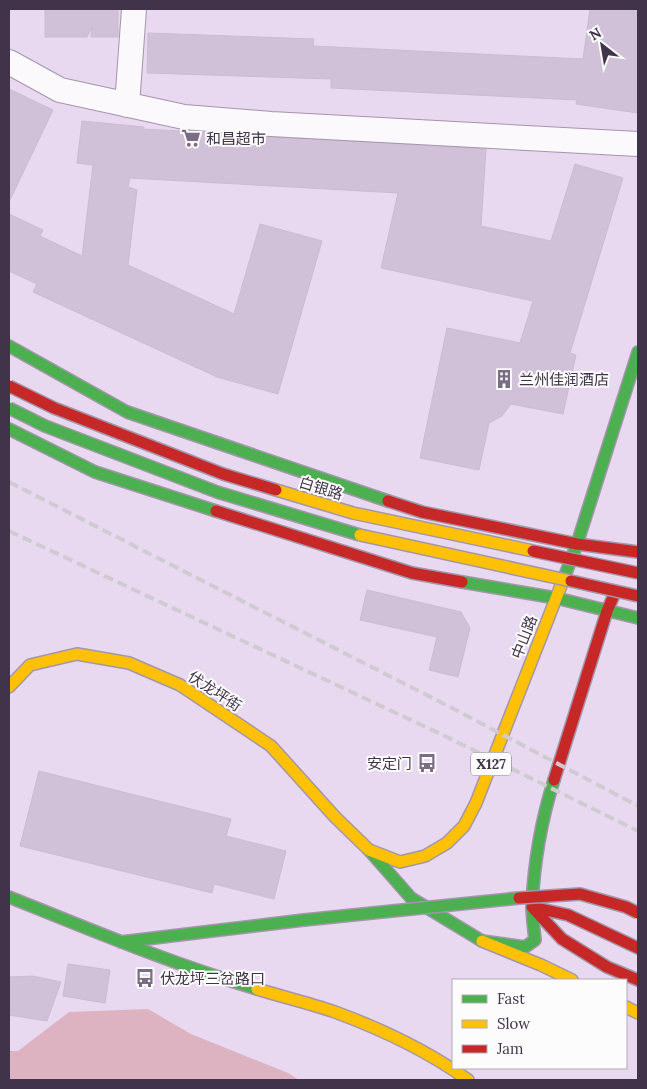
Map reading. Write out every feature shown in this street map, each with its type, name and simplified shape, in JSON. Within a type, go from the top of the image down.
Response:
[{"type":"main road","points":[[9,346],[127,412],[422,512],[577,544],[636,549],[607,611],[547,803],[538,852],[532,907],[535,940],[525,947],[482,940]]},
{"type":"main road","name":"中山路","points":[[368,849],[400,862],[425,856],[447,843],[464,826],[476,804],[577,544],[638,352]]},
{"type":"main road","name":"白银路","points":[[9,386],[54,408],[223,474],[353,514],[638,573]]},
{"type":"main road","points":[[9,408],[46,426],[216,492],[348,532],[638,596]]},
{"type":"main road","points":[[9,429],[95,472],[412,572],[556,598],[638,618]]},
{"type":"main road","name":"伏龙坪街","points":[[9,687],[30,666],[76,654],[129,663],[180,685],[271,746],[335,817],[368,849],[411,898],[482,940]]},
{"type":"main road","points":[[121,942],[304,920],[518,898],[580,894],[626,907],[638,913]]},
{"type":"main road","points":[[9,896],[121,942],[232,982],[334,1012],[398,1039],[452,1068]]},
{"type":"main road","points":[[532,907],[568,915],[638,948]]},
{"type":"main road","points":[[532,907],[562,940],[607,967],[638,980]]},
{"type":"main road","points":[[482,940],[541,964],[570,979]]},
{"type":"main road","points":[[453,1069],[468,1080]]},
{"type":"street","points":[[127,105],[134,9]]},
{"type":"street","points":[[9,62],[60,90],[184,117],[271,124],[638,144]]},
{"type":"shaded area","points":[[148,1009],[191,1034],[288,1073],[299,1080],[9,1080],[9,1051],[18,1051],[69,1012]]},
{"type":"building","points":[[45,9],[118,9],[118,37],[91,37],[92,27],[87,37],[45,37]]},
{"type":"building","points":[[590,9],[638,9],[638,113],[576,104],[577,100],[331,88],[331,79],[147,73],[148,33],[314,39],[313,46],[583,59]]},
{"type":"building","points":[[9,89],[53,110],[9,202]]},
{"type":"building","points":[[82,121],[144,127],[143,129],[486,149],[481,226],[551,241],[575,164],[623,178],[570,353],[576,355],[563,414],[511,404],[502,416],[489,423],[479,470],[420,458],[447,328],[520,343],[533,301],[381,268],[398,193],[130,178],[128,187],[137,190],[128,265],[234,314],[260,224],[322,241],[278,394],[217,377],[33,292],[37,284],[9,271],[9,214],[43,230],[40,236],[82,256],[93,165],[77,163]]},
{"type":"building","points":[[367,590],[461,612],[470,628],[458,677],[429,670],[437,637],[360,620]]},
{"type":"building","points":[[39,771],[231,819],[226,836],[286,851],[274,899],[214,884],[212,893],[20,846]]},
{"type":"building","points":[[68,964],[110,970],[105,1003],[63,996]]},
{"type":"building","points":[[33,976],[61,982],[47,1021],[9,1015],[9,977]]},
{"type":"railway","points":[[9,482],[452,708],[638,806]]},
{"type":"railway","points":[[9,531],[445,736],[638,831]]},
{"type":"traffic: fast","points":[[9,346],[127,412],[388,501]]},
{"type":"traffic: fast","points":[[562,583],[577,544],[638,352]]},
{"type":"traffic: fast","points":[[9,408],[45,426],[217,492],[360,535]]},
{"type":"traffic: fast","points":[[9,429],[95,472],[216,511]]},
{"type":"traffic: fast","points":[[462,582],[556,598],[638,618]]},
{"type":"traffic: fast","points":[[368,849],[411,898],[482,941],[525,947],[535,940],[532,905],[534,874],[542,826],[554,780]]},
{"type":"traffic: fast","points":[[9,897],[163,958],[257,989]]},
{"type":"traffic: fast","points":[[304,920],[519,898]]},
{"type":"traffic: fast","points":[[121,942],[304,920]]},
{"type":"traffic: slow","points":[[276,490],[353,513],[533,551]]},
{"type":"traffic: slow","points":[[360,535],[571,581]]},
{"type":"traffic: slow","points":[[369,850],[400,862],[425,856],[447,843],[464,826],[476,803],[562,583]]},
{"type":"traffic: slow","points":[[9,687],[30,665],[77,654],[129,663],[180,685],[271,746],[335,817],[368,849]]},
{"type":"traffic: slow","points":[[482,941],[570,979]]},
{"type":"traffic: slow","points":[[257,989],[325,1009],[370,1026],[420,1050],[452,1068]]},
{"type":"traffic: slow","points":[[627,1008],[638,1013]]},
{"type":"traffic: slow","points":[[453,1069],[468,1080]]},
{"type":"traffic: jam","points":[[9,386],[54,408],[223,474],[276,490]]},
{"type":"traffic: jam","points":[[388,501],[422,512],[577,544],[638,552]]},
{"type":"traffic: jam","points":[[216,511],[412,573],[462,582]]},
{"type":"traffic: jam","points":[[533,551],[638,573]]},
{"type":"traffic: jam","points":[[571,581],[638,596]]},
{"type":"traffic: jam","points":[[554,780],[607,611],[614,595]]},
{"type":"traffic: jam","points":[[519,898],[580,894],[626,907],[638,913]]},
{"type":"traffic: jam","points":[[532,907],[568,915],[638,948]]},
{"type":"traffic: jam","points":[[532,907],[562,939],[607,967],[638,980]]},
{"type":"place","name":"和昌超市","points":[[191,138]]},
{"type":"place","name":"兰州佳润酒店","points":[[504,379]]},
{"type":"place","name":"安定门","points":[[427,763]]},
{"type":"place","name":"伏龙坪三岔路口","points":[[145,978]]}]
